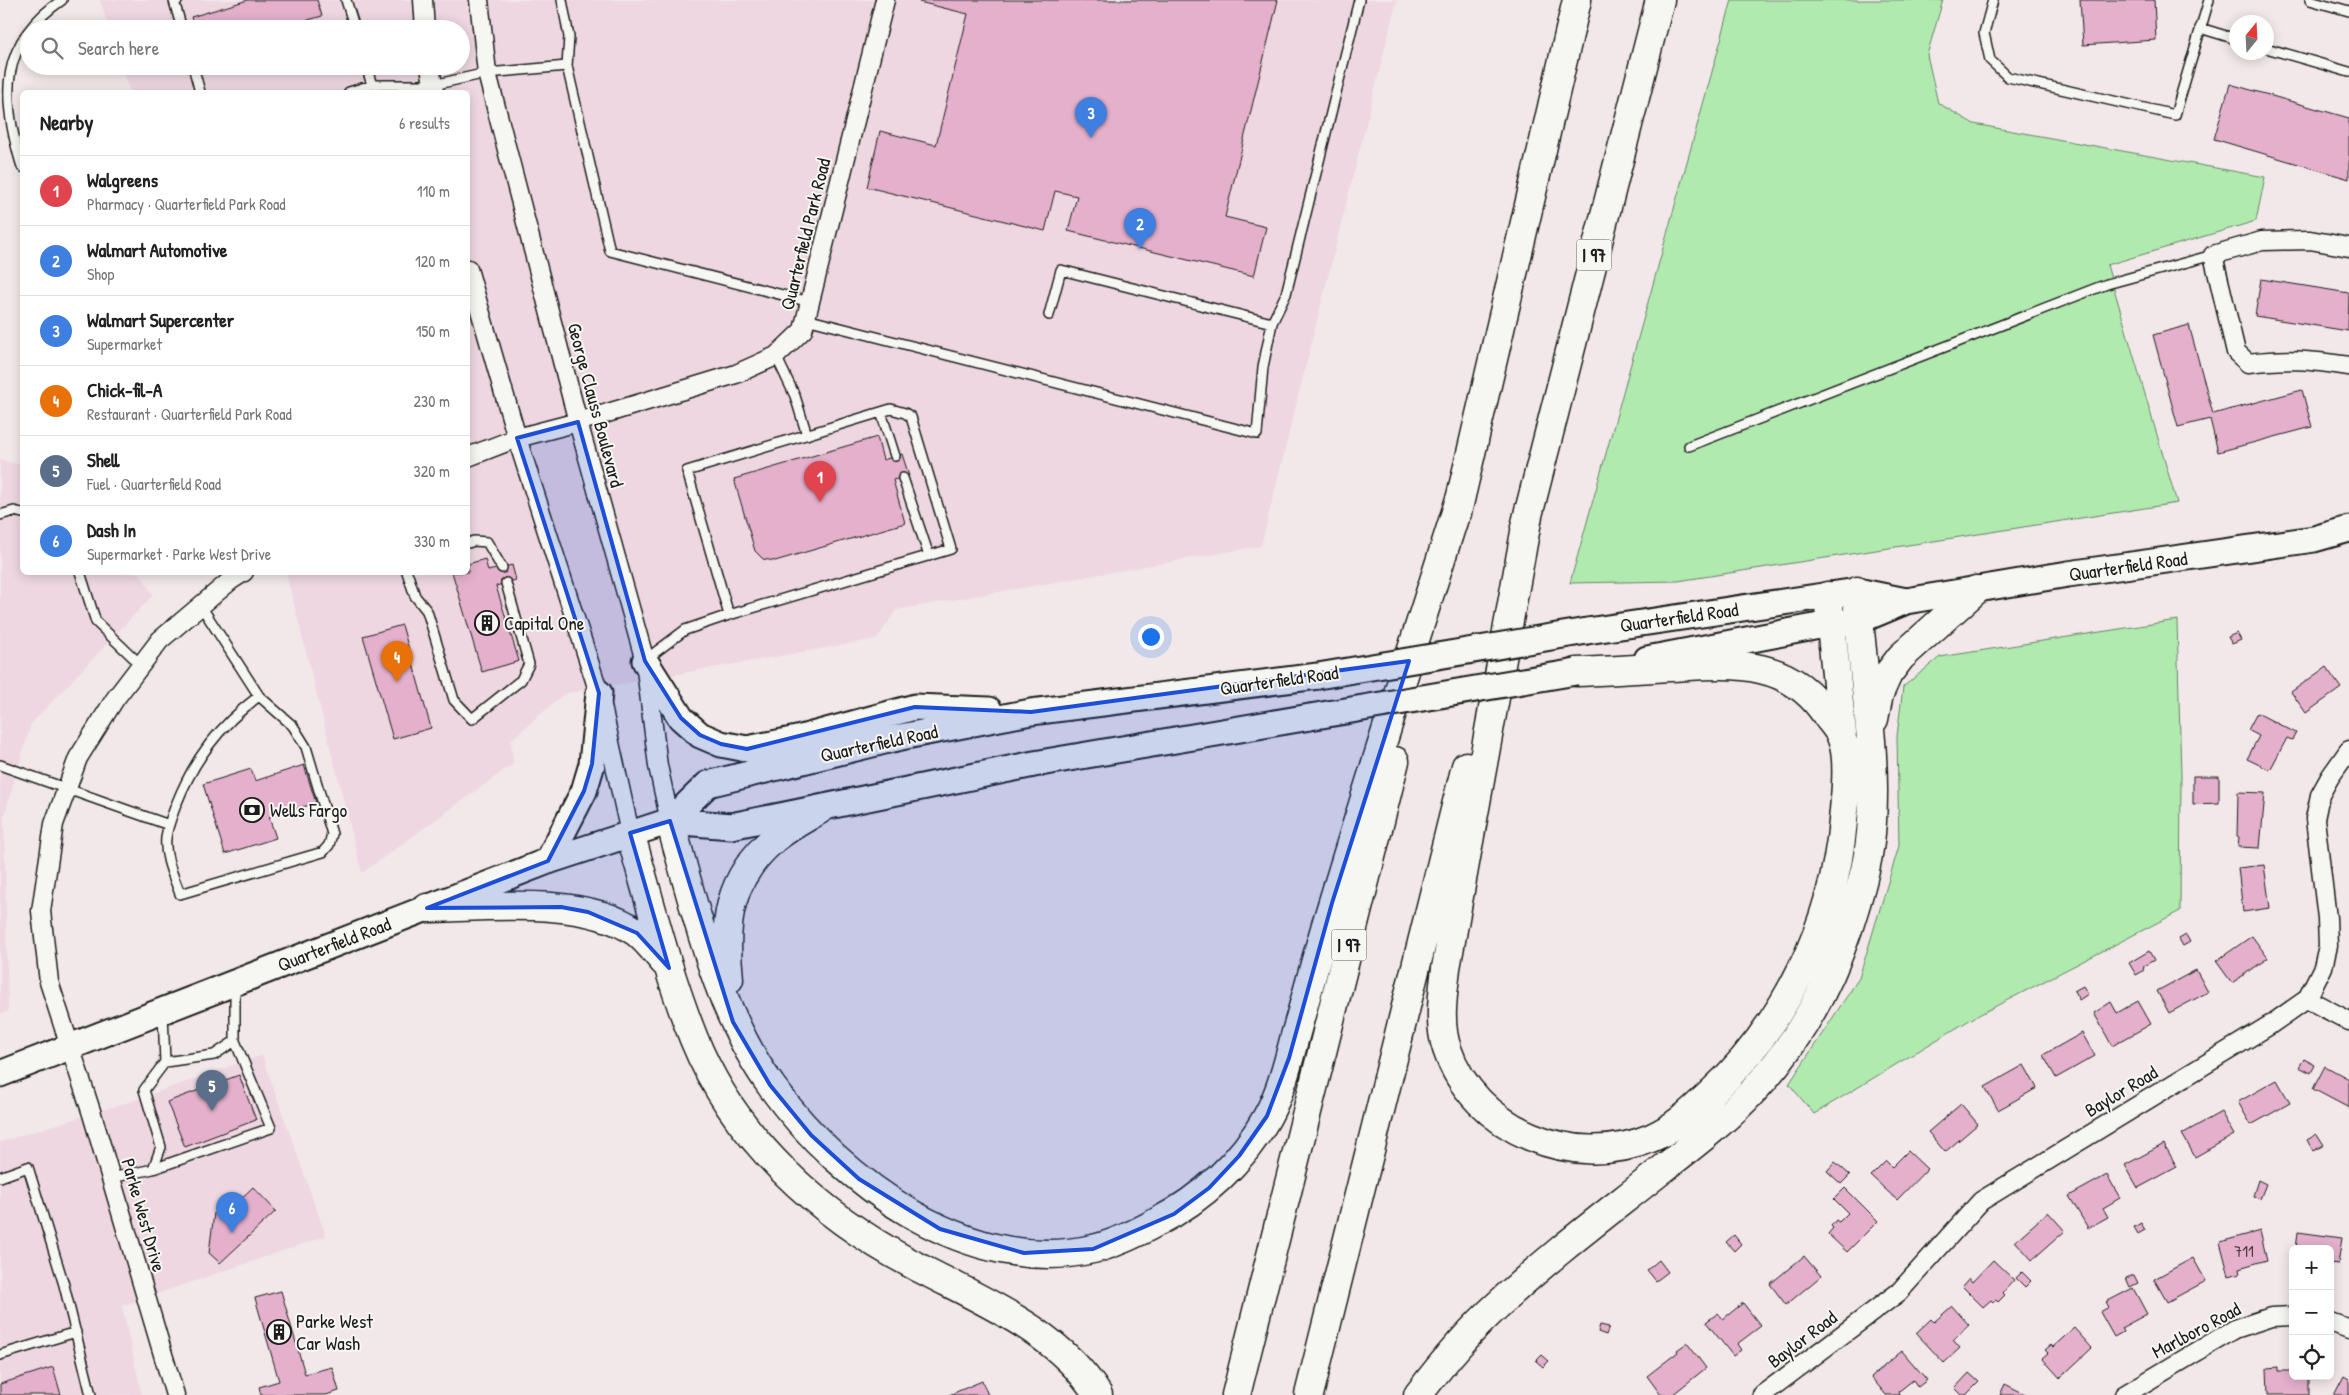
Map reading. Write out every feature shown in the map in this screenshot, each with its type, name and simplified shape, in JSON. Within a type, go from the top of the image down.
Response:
[{"type":"highway","name":"I 97","points":[[1236,1395],[1461,496],[1577,0]]},
{"type":"highway","name":"I 97","points":[[1309,1395],[1529,510],[1660,0]]},
{"type":"highway","points":[[670,821],[708,949],[734,1022],[770,1085],[811,1135],[859,1179],[940,1229],[991,1247],[1024,1253],[1058,1253],[1093,1249],[1131,1236],[1174,1214],[1209,1188],[1240,1156],[1267,1116],[1279,1088],[1332,903],[1461,496]]},
{"type":"highway","points":[[1529,510],[1446,968],[1441,1009],[1447,1049],[1461,1078],[1484,1107],[1516,1131],[1549,1144],[1581,1150],[1612,1148],[1650,1138],[1675,1125],[1733,1074],[1765,1032],[1791,990],[1816,936],[1834,885],[1842,832],[1846,777],[1828,596]]},
{"type":"highway","points":[[1869,740],[1879,694],[1888,674],[1900,657],[1976,590]]},
{"type":"highway","points":[[1418,1395],[1453,1350],[1499,1303],[1552,1257],[1708,1133],[1754,1090],[1788,1050],[1817,1003],[1842,945],[1861,889],[1871,833],[1872,776],[1857,591]]},
{"type":"highway","points":[[1576,672],[1734,664],[1758,668],[1798,684],[1819,703],[1842,738]]},
{"type":"highway","points":[[734,1022],[726,945],[727,922],[734,895],[743,874],[768,845],[819,810]]},
{"type":"highway","points":[[630,833],[669,968],[694,1040],[722,1093],[750,1133],[823,1208],[865,1238],[1017,1319],[1060,1351],[1092,1385],[1098,1395]]},
{"type":"highway","points":[[427,908],[561,907],[588,912],[614,921],[637,933],[669,968]]},
{"type":"main road","name":"Quarterfield Road","points":[[0,1074],[548,861],[670,821],[730,826],[819,810],[1034,764],[1576,672],[1830,624],[1858,621],[1906,601],[2314,538],[2349,528]]},
{"type":"main road","name":"Quarterfield Road","points":[[670,821],[708,784],[882,741],[1031,712],[1318,676],[1588,631],[1857,591],[1906,601]]},
{"type":"main road","points":[[645,661],[682,718],[700,735],[721,744],[748,749],[797,739],[915,707],[1031,712]]},
{"type":"main road","points":[[548,861],[584,791],[592,764],[599,693]]},
{"type":"street","points":[[422,0],[424,20]]},
{"type":"street","name":"George Clauss Boulevard","points":[[479,0],[487,73],[578,422],[645,661],[658,766],[670,821]]},
{"type":"street","name":"Quarterfield Park Road","points":[[470,456],[517,438],[578,422],[736,374],[776,356],[803,330],[885,0]]},
{"type":"street","points":[[431,75],[433,89]]},
{"type":"street","points":[[2349,247],[2310,240],[2262,241],[2213,255],[2232,338],[2236,352],[2241,358],[2248,363],[2277,359],[2304,359],[2349,366]]},
{"type":"street","points":[[470,276],[517,438],[599,693],[630,833]]},
{"type":"street","points":[[70,1047],[48,982],[41,911],[54,824],[78,758],[115,699],[160,640],[239,575]]},
{"type":"street","name":"Baylor Road","points":[[1762,1395],[1899,1292],[1982,1201],[2270,1025],[2307,999],[2323,967],[2328,946],[2315,819],[2320,795],[2349,750]]},
{"type":"street","points":[[2307,999],[2349,1021]]},
{"type":"street","name":"Parke West Drive","points":[[70,1047],[175,1395]]},
{"type":"street","name":"Marlboro Road","points":[[2124,1395],[2234,1329],[2271,1317],[2289,1316]]},
{"type":"street","points":[[2334,1324],[2349,1330]]},
{"type":"lane","points":[[34,20],[62,0]]},
{"type":"lane","points":[[178,0],[174,1],[179,20]]},
{"type":"lane","points":[[346,0],[352,20]]},
{"type":"lane","points":[[562,0],[569,37],[567,66],[610,251],[808,311],[1257,434],[1263,367],[1272,323],[1286,294],[1359,0]]},
{"type":"lane","points":[[1993,0],[1984,33],[1990,60],[2008,77],[2175,115],[2209,0]]},
{"type":"lane","points":[[2310,0],[2349,12]]},
{"type":"lane","points":[[2200,28],[2229,37]]},
{"type":"lane","points":[[20,33],[8,52],[1,74],[4,115],[20,161]]},
{"type":"lane","points":[[2274,50],[2349,72]]},
{"type":"lane","points":[[356,90],[372,85],[433,89],[487,73],[567,66]]},
{"type":"lane","points":[[195,75],[199,90]]},
{"type":"lane","points":[[369,75],[372,85]]},
{"type":"lane","points":[[1689,446],[2107,284],[2213,255]]},
{"type":"lane","points":[[1049,316],[1061,270],[1272,323]]},
{"type":"lane","points":[[776,356],[795,396],[807,435]]},
{"type":"lane","points":[[645,661],[684,630],[951,549],[911,417],[899,410],[891,409],[686,471],[729,615]]},
{"type":"lane","points":[[881,412],[896,456]]},
{"type":"lane","points":[[903,478],[929,556]]},
{"type":"lane","points":[[0,515],[14,511],[20,512]]},
{"type":"lane","points":[[470,542],[486,542],[502,568]]},
{"type":"lane","points":[[81,575],[96,622],[141,665]]},
{"type":"lane","points":[[408,575],[415,596],[427,611],[454,700],[472,718],[522,680],[529,664],[506,583]]},
{"type":"lane","points":[[201,606],[259,696],[293,726],[306,747],[332,834],[329,844],[323,852],[180,894],[167,852],[166,839],[169,825],[186,782],[206,748],[228,720],[259,696]]},
{"type":"lane","points":[[0,765],[169,825]]},
{"type":"lane","points":[[111,1178],[153,1168],[271,1128],[235,1041],[235,983]]},
{"type":"lane","points":[[153,1168],[161,1147],[144,1090],[165,1062],[162,1012]]},
{"type":"lane","points":[[165,1062],[214,1055],[235,1041]]},
{"type":"lane","points":[[0,1177],[28,1167],[76,1332],[91,1395]]},
{"type":"lane","points":[[0,1355],[76,1332]]},
{"type":"highlighted area","points":[[578,422],[645,661],[681,718],[700,735],[721,744],[747,749],[915,707],[1031,712],[1409,661],[1332,903],[1289,1058],[1267,1116],[1239,1156],[1209,1188],[1174,1214],[1093,1249],[1024,1253],[940,1229],[859,1179],[811,1135],[770,1085],[733,1022],[670,821],[630,833],[669,968],[637,933],[588,912],[561,907],[427,908],[548,861],[584,791],[592,764],[599,693],[517,438]]},
{"type":"shaded area","points":[[100,0],[1397,0],[1261,546],[896,610],[877,639],[564,694],[511,740],[513,764],[362,873],[287,575],[470,575],[470,90],[129,90],[125,75],[470,75],[470,20],[106,20]]},
{"type":"shaded area","points":[[0,460],[20,465],[20,575],[141,575],[153,595],[31,724],[4,817],[8,1012],[0,1014]]},
{"type":"shaded area","points":[[262,1055],[326,1236],[122,1306],[142,1395],[0,1395],[0,1142],[132,1101]]},
{"type":"green space","points":[[1732,0],[1943,0],[1927,55],[1938,103],[1974,124],[2265,177],[2256,221],[2107,265],[2177,503],[1678,581],[1570,583]]},
{"type":"green space","points":[[2177,620],[2181,776],[2180,911],[1973,1018],[1814,1114],[1789,1084],[1859,978],[1899,846],[1897,736],[1903,687],[1940,657]]},
{"type":"building","points":[[248,0],[317,0],[322,16],[308,20],[192,20],[191,17]]},
{"type":"building","points":[[920,0],[1278,0],[1225,217],[1266,227],[1254,276],[1068,231],[1077,196],[1055,191],[1045,231],[867,187],[880,131],[936,145],[968,14],[919,2]]},
{"type":"building","points":[[2080,0],[2154,0],[2156,40],[2083,45]]},
{"type":"building","points":[[2230,84],[2349,118],[2349,179],[2214,139]]},
{"type":"building","points":[[2261,279],[2349,293],[2348,331],[2255,316]]},
{"type":"building","points":[[2189,325],[2213,414],[2302,390],[2312,427],[2218,452],[2210,419],[2178,427],[2153,335]]},
{"type":"building","points":[[877,437],[883,460],[902,454],[909,476],[893,480],[905,523],[775,561],[763,559],[755,551],[734,479]]},
{"type":"building","name":"Capital One","points":[[485,559],[488,571],[512,565],[516,580],[496,586],[519,661],[482,672],[453,575],[470,575],[470,563]]},
{"type":"building","points":[[402,625],[431,728],[393,739],[363,636]]},
{"type":"building","points":[[2237,633],[2241,640],[2232,644],[2228,637]]},
{"type":"building","points":[[2326,667],[2341,688],[2306,713],[2291,692]]},
{"type":"building","points":[[2257,713],[2296,733],[2292,740],[2287,738],[2270,770],[2247,759],[2259,736],[2248,730]]},
{"type":"building","name":"Wells Fargo","points":[[304,765],[316,803],[269,817],[276,838],[225,854],[203,784],[251,769],[255,781]]},
{"type":"building","points":[[2193,776],[2219,776],[2219,803],[2193,804]]},
{"type":"building","points":[[2238,792],[2265,793],[2260,848],[2238,847]]},
{"type":"building","points":[[2264,865],[2270,908],[2243,912],[2238,868]]},
{"type":"building","points":[[2186,935],[2190,942],[2183,946],[2179,939]]},
{"type":"building","points":[[2252,936],[2268,958],[2232,983],[2216,961]]},
{"type":"building","points":[[2149,951],[2154,960],[2144,966],[2143,971],[2136,975],[2129,963]]},
{"type":"building","points":[[2196,970],[2208,992],[2169,1013],[2157,991]]},
{"type":"building","points":[[2083,986],[2088,994],[2079,1000],[2074,991]]},
{"type":"building","points":[[2138,1001],[2151,1024],[2112,1046],[2094,1013],[2111,1002],[2117,1013]]},
{"type":"building","points":[[2082,1033],[2095,1056],[2056,1078],[2043,1055]]},
{"type":"building","points":[[2304,1059],[2315,1065],[2311,1073],[2299,1067]]},
{"type":"building","points":[[2024,1065],[2037,1088],[1998,1110],[1985,1087]]},
{"type":"building","points":[[2325,1066],[2349,1079],[2349,1108],[2313,1089]]},
{"type":"building","points":[[239,1075],[256,1120],[185,1147],[167,1102]]},
{"type":"building","points":[[2277,1080],[2290,1103],[2251,1125],[2238,1102]]},
{"type":"building","points":[[1961,1104],[1978,1124],[1945,1152],[1928,1132]]},
{"type":"building","points":[[2221,1112],[2234,1135],[2195,1157],[2182,1134]]},
{"type":"building","points":[[2317,1134],[2324,1145],[2313,1151],[2307,1140]]},
{"type":"building","points":[[2164,1144],[2177,1167],[2138,1188],[2125,1165]]},
{"type":"building","points":[[1908,1151],[1927,1169],[1897,1200],[1871,1176],[1886,1161],[1892,1167]]},
{"type":"building","points":[[1835,1162],[1850,1175],[1841,1184],[1827,1171]]},
{"type":"building","points":[[2107,1175],[2120,1198],[2103,1208],[2108,1217],[2088,1228],[2069,1196]]},
{"type":"building","points":[[2258,1180],[2266,1184],[2260,1199],[2253,1196]]},
{"type":"building","points":[[253,1187],[276,1211],[220,1263],[209,1253],[214,1213],[222,1206],[231,1208]]},
{"type":"building","points":[[1845,1188],[1878,1221],[1847,1252],[1828,1234],[1836,1220],[1839,1222],[1848,1213],[1834,1199]]},
{"type":"building","points":[[2048,1212],[2065,1231],[2032,1260],[2015,1241]]},
{"type":"building","points":[[2141,1223],[2145,1230],[2138,1234],[2134,1227]]},
{"type":"building","points":[[2260,1231],[2267,1260],[2239,1268],[2240,1273],[2229,1276],[2220,1242]]},
{"type":"building","points":[[2298,1232],[2342,1238],[2338,1264],[2334,1264],[2334,1245],[2296,1245]]},
{"type":"building","points":[[1734,1235],[1741,1244],[1734,1251],[1726,1242]]},
{"type":"building","points":[[1804,1256],[1821,1276],[1786,1305],[1770,1284]]},
{"type":"building","points":[[2193,1258],[2206,1281],[2167,1302],[2154,1279]]},
{"type":"building","points":[[1659,1260],[1668,1272],[1656,1281],[1647,1270]]},
{"type":"building","points":[[1993,1260],[2014,1280],[2003,1293],[2005,1295],[1998,1302],[1991,1300],[1983,1307],[1962,1286],[1969,1278],[1972,1282]]},
{"type":"building","points":[[2022,1272],[2031,1281],[2025,1287],[2016,1278]]},
{"type":"building","points":[[2134,1275],[2138,1283],[2130,1287],[2126,1278]]},
{"type":"building","points":[[2133,1288],[2147,1314],[2121,1328],[2123,1332],[2114,1337],[2100,1312],[2109,1307],[2106,1302]]},
{"type":"building","name":"Parke West Car Wash","points":[[281,1291],[305,1374],[332,1367],[339,1391],[326,1395],[261,1395],[259,1387],[279,1381],[255,1298]]},
{"type":"building","points":[[1743,1303],[1761,1326],[1737,1344],[1741,1350],[1733,1356],[1706,1322],[1718,1313],[1723,1319]]},
{"type":"building","points":[[1952,1306],[1969,1325],[1953,1340],[1960,1348],[1944,1363],[1916,1333],[1931,1319],[1934,1322]]},
{"type":"building","points":[[1600,1325],[1609,1327],[1606,1335],[1598,1332]]},
{"type":"building","points":[[2074,1328],[2092,1348],[2060,1378],[2042,1358],[2048,1353],[2045,1350],[2051,1345],[2053,1347]]},
{"type":"building","points":[[1687,1343],[1706,1368],[1672,1395],[1661,1395],[1647,1376]]},
{"type":"building","points":[[1902,1351],[1927,1380],[1918,1387],[1913,1380],[1898,1392],[1899,1395],[1886,1395],[1871,1377]]},
{"type":"building","points":[[1542,1355],[1549,1361],[1543,1367],[1536,1361]]},
{"type":"building","points":[[53,1367],[61,1395],[0,1395],[0,1384]]},
{"type":"building","points":[[2278,1367],[2278,1371],[2289,1371],[2289,1380],[2309,1380],[2309,1395],[2268,1395],[2267,1368]]},
{"type":"building","points":[[1969,1373],[1979,1382],[1966,1395],[1962,1395],[1955,1388]]},
{"type":"building","points":[[2344,1376],[2349,1379],[2349,1395],[2334,1395]]},
{"type":"building","points":[[982,1381],[988,1395],[949,1395]]},
{"type":"building","points":[[2005,1384],[2027,1395],[2000,1395]]},
{"type":"place","name":"Walmart Supercenter","points":[[1091,138]]},
{"type":"place","name":"Walmart Automotive","points":[[1140,249]]},
{"type":"place","name":"Walgreens","points":[[820,502]]},
{"type":"place","name":"Capital One","points":[[487,623]]},
{"type":"place","name":"Chick-fil-A","points":[[397,682]]},
{"type":"place","name":"Wells Fargo","points":[[252,810]]},
{"type":"place","name":"Shell","points":[[212,1111]]},
{"type":"place","name":"Dash In","points":[[232,1233]]},
{"type":"place","name":"Parke West Car Wash","points":[[279,1332]]}]
